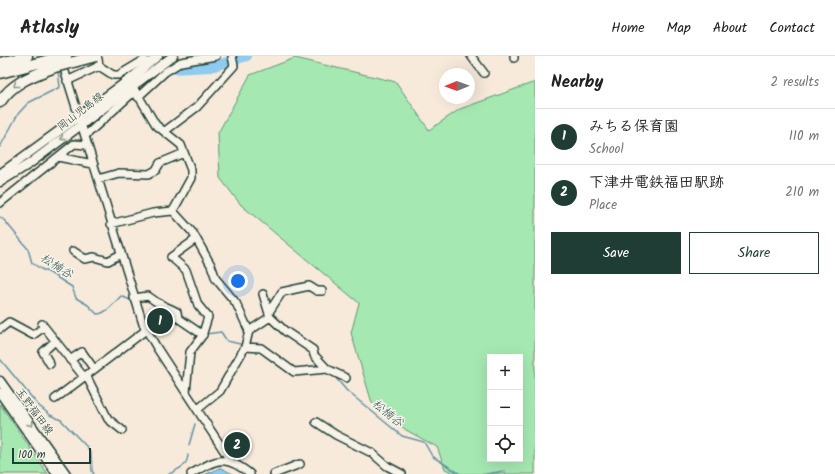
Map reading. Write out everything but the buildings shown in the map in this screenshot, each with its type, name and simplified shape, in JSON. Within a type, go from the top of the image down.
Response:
[{"type":"highway","points":[[0,63],[27,56]]},
{"type":"highway","points":[[0,102],[5,94],[19,82],[36,74],[66,56]]},
{"type":"highway","points":[[0,73],[56,61],[97,59]]},
{"type":"main road","name":"岡山児島線","points":[[0,174],[79,116],[134,89],[150,63],[158,56]]},
{"type":"main road","name":"岡山児島線","points":[[0,182],[29,164],[81,124],[134,89],[173,56]]},
{"type":"main road","name":"玉野福田線","points":[[0,381],[66,474]]},
{"type":"main road","name":"玉野福田線","points":[[0,393],[57,474]]},
{"type":"street","points":[[85,136],[134,89],[181,62],[216,56]]},
{"type":"street","points":[[471,56],[484,72]]},
{"type":"street","points":[[68,81],[97,59],[113,75],[119,75],[144,60],[150,63]]},
{"type":"street","points":[[166,131],[197,107],[234,66],[233,59]]},
{"type":"street","points":[[56,61],[68,81],[134,298],[146,330],[230,460],[250,474]]},
{"type":"street","points":[[134,89],[156,125],[166,131],[181,145],[190,170],[191,178],[173,211]]},
{"type":"street","points":[[0,203],[74,144],[87,145]]},
{"type":"street","points":[[98,179],[119,173],[149,174],[156,170],[160,163],[184,153]]},
{"type":"street","points":[[58,157],[93,164]]},
{"type":"street","points":[[111,224],[153,213],[173,211]]},
{"type":"street","points":[[173,211],[188,227],[196,239],[211,265],[216,279],[236,303],[249,331]]},
{"type":"street","points":[[186,392],[190,352],[203,335],[208,317],[198,305],[186,270],[171,257],[196,239]]},
{"type":"street","points":[[73,251],[85,259],[94,257],[108,261],[121,254]]},
{"type":"street","points":[[198,409],[220,392],[245,347],[249,331],[269,314],[282,292],[309,286],[317,291],[322,291]]},
{"type":"street","points":[[263,294],[269,314],[285,331],[313,350],[314,354],[327,369],[346,378]]},
{"type":"street","points":[[134,298],[148,296],[160,306],[167,307],[177,312],[178,318],[203,335]]},
{"type":"street","points":[[0,328],[9,322],[33,335],[43,326],[85,376],[108,419],[122,430]]},
{"type":"street","points":[[55,399],[146,330]]},
{"type":"street","points":[[50,364],[43,352],[55,341]]},
{"type":"street","points":[[245,347],[261,348],[294,372],[327,369]]},
{"type":"street","points":[[70,360],[82,352],[94,369]]},
{"type":"street","points":[[316,422],[336,435],[372,453],[387,466],[402,474]]},
{"type":"street","points":[[191,474],[222,460],[230,460]]},
{"type":"street","points":[[274,474],[283,472],[300,464]]},
{"type":"green space","points":[[295,58],[396,82],[429,130],[460,109],[535,82],[535,474],[456,474],[445,469],[437,447],[406,430],[372,403],[351,333],[359,303],[241,205],[220,178],[218,133],[250,75]]},
{"type":"green space","points":[[0,404],[48,474],[0,474]]},
{"type":"water","points":[[221,468],[233,474],[206,474]]},
{"type":"waterway","points":[[172,69],[211,67],[247,56]]},
{"type":"waterway","name":"松楠谷","points":[[0,147],[18,114],[28,103],[60,87],[58,70]]},
{"type":"waterway","name":"松楠谷","points":[[0,217],[28,249],[32,263],[72,287],[76,298],[88,305],[97,314],[107,310],[121,296],[130,300]]},
{"type":"waterway","name":"松楠谷","points":[[154,305],[161,308]]},
{"type":"waterway","name":"松楠谷","points":[[206,334],[221,332],[227,341],[240,344]]},
{"type":"waterway","points":[[0,359],[38,405],[50,415],[61,420],[87,447],[91,454],[92,471],[94,474]]},
{"type":"waterway","name":"松楠谷","points":[[335,377],[347,391],[402,436],[424,442],[432,456],[460,474]]},
{"type":"waterway","points":[[189,445],[195,424]]},
{"type":"waterway","points":[[169,474],[184,465],[188,455]]},
{"type":"waterway","name":"松楠谷","points":[[486,474],[504,471],[506,474]]},
{"type":"place","name":"みちる保育園","points":[[160,321]]},
{"type":"place","name":"下津井電鉄福田駅跡","points":[[237,445]]}]
